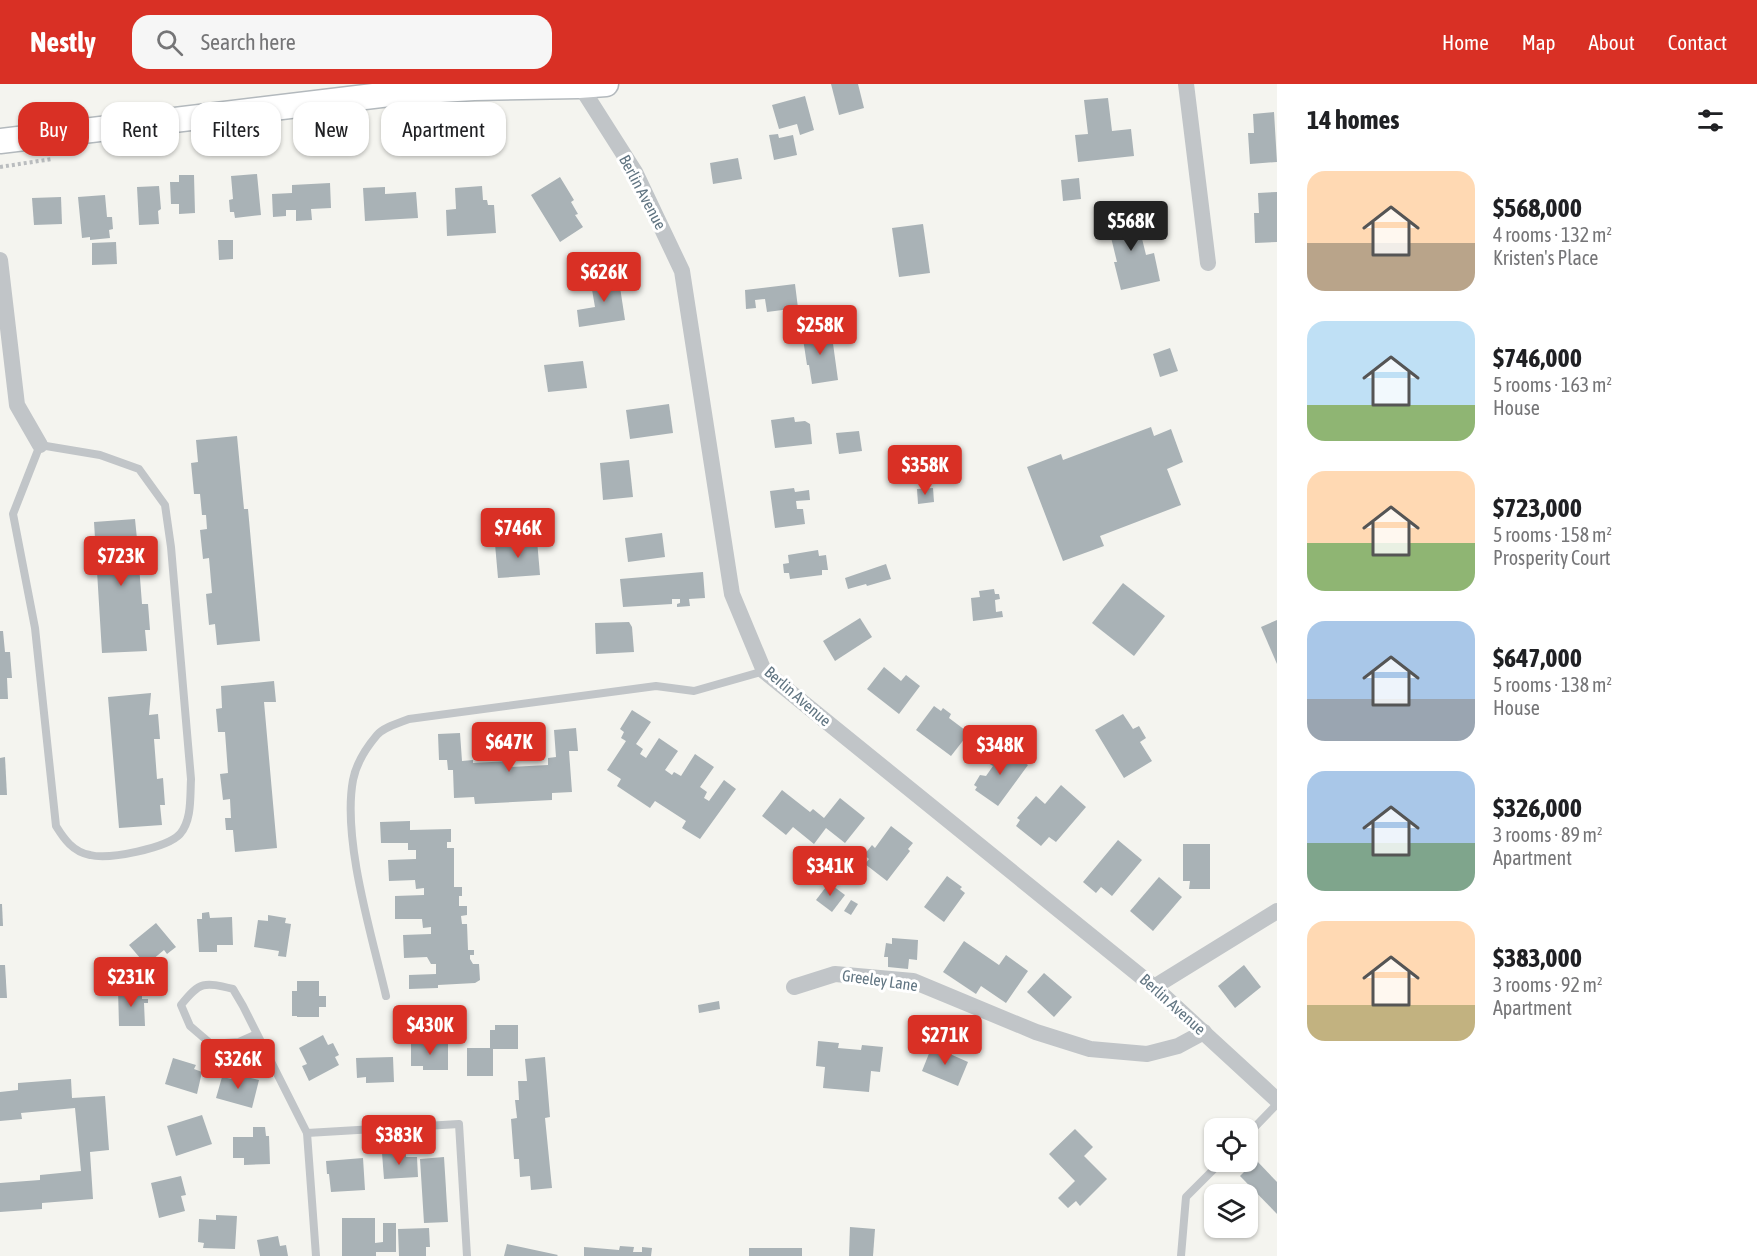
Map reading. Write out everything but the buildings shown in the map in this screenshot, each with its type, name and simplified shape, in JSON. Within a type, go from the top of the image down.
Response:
[{"type":"main road","points":[[0,141],[406,92],[606,84]]},
{"type":"street","points":[[1186,84],[1208,263]]},
{"type":"street","name":"Berlin Avenue","points":[[579,85],[635,172],[682,271],[732,594],[764,670],[1154,987],[1277,1102]]},
{"type":"street","points":[[0,260],[17,405],[40,445]]},
{"type":"street","points":[[1154,987],[1277,911]]},
{"type":"street","name":"Greeley Lane","points":[[794,987],[835,974],[913,981],[1036,1032],[1090,1049],[1147,1054],[1178,1046],[1204,1032]]},
{"type":"lane","points":[[40,445],[100,455],[139,469],[165,505],[171,547],[191,779],[189,815],[179,835],[159,845],[127,855],[90,855],[66,843],[56,826],[35,628],[13,514],[40,445]]},
{"type":"lane","points":[[386,996],[357,870],[351,816],[353,779],[362,755],[378,733],[409,718],[656,686],[694,691],[764,670]]},
{"type":"lane","points":[[257,1034],[239,1042],[211,1044],[190,1026],[181,1005],[195,988],[212,984],[233,989],[257,1034],[307,1133],[316,1256]]},
{"type":"lane","points":[[1258,1123],[1277,1102]]},
{"type":"lane","points":[[307,1133],[459,1124],[467,1256]]},
{"type":"lane","points":[[1181,1256],[1186,1197],[1211,1172]]}]
